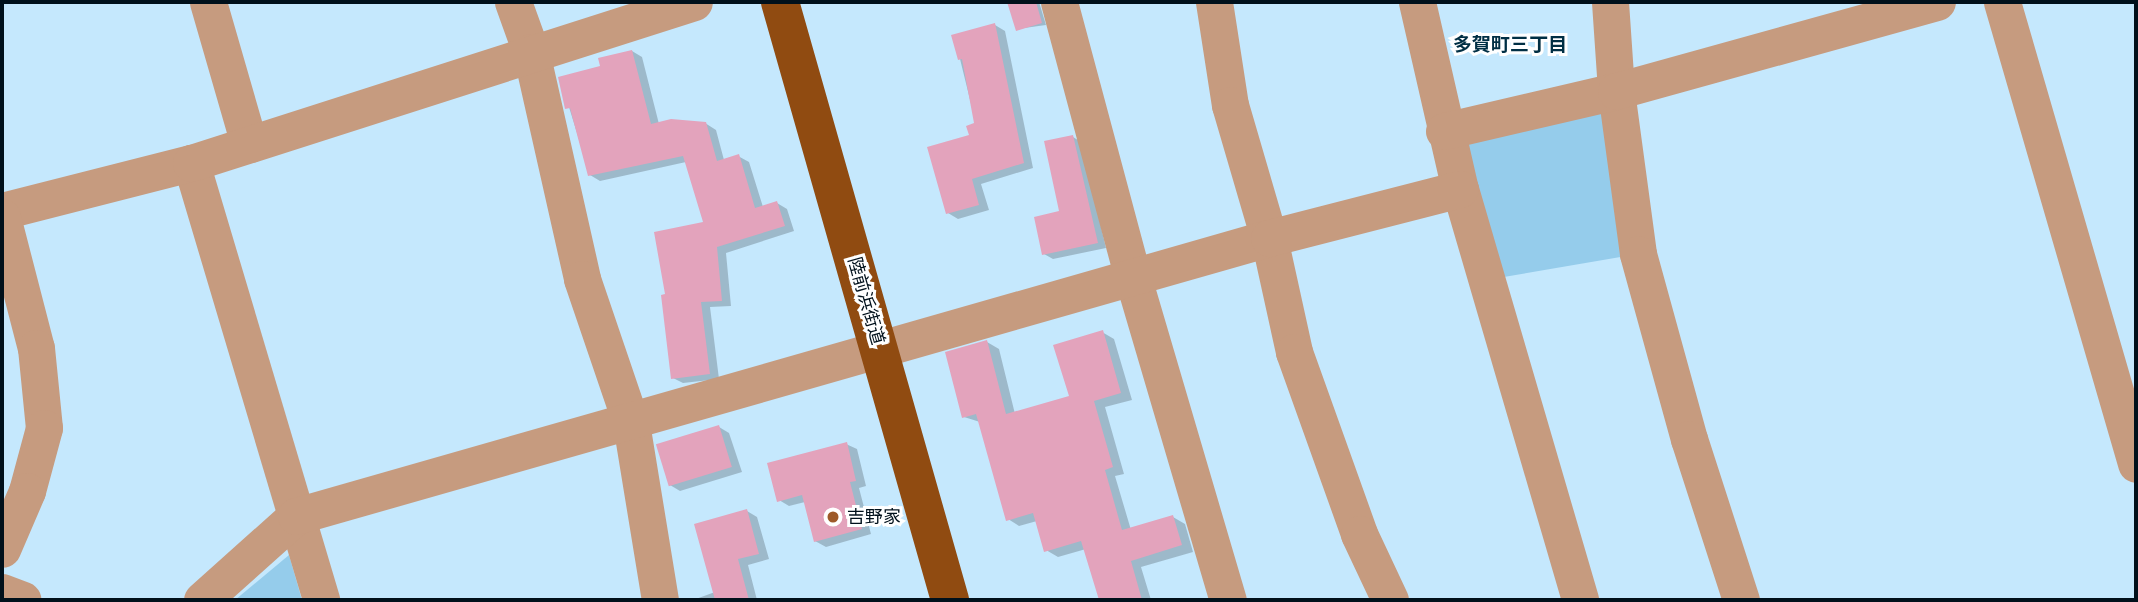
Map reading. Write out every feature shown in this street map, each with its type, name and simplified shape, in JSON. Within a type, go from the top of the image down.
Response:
[{"type":"highway","name":"陸前浜街道","points":[[780,2],[950,600]]},
{"type":"street","points":[[208,2],[249,144]]},
{"type":"street","points":[[513,2],[531,52],[582,279],[631,423],[660,600]]},
{"type":"street","points":[[2,211],[191,163],[694,2]]},
{"type":"street","points":[[1059,2],[1133,278],[1228,600]]},
{"type":"street","points":[[1214,2],[1230,105],[1269,238],[1294,352],[1359,534],[1390,600]]},
{"type":"street","points":[[1417,2],[1444,131],[1580,600]]},
{"type":"street","points":[[1610,2],[1616,91],[1638,254],[1689,439],[1741,600]]},
{"type":"street","points":[[1444,131],[1616,91],[1937,2]]},
{"type":"street","points":[[2002,2],[2136,464]]},
{"type":"street","points":[[191,163],[321,600]]},
{"type":"street","points":[[202,600],[296,516],[881,352],[1269,238],[1460,189]]},
{"type":"street","points":[[2,217],[36,348],[44,428],[27,491],[2,549]]},
{"type":"street","points":[[2,592],[23,600]]},
{"type":"shaded area","points":[[1616,91],[1638,254],[1486,280],[1444,131]]},
{"type":"shaded area","points":[[289,555],[302,600],[235,600]]},
{"type":"building","points":[[1007,2],[1036,2],[1042,23],[1016,31]]},
{"type":"building","points":[[995,23],[1024,163],[972,179],[979,205],[946,214],[927,147],[969,135],[966,126],[974,123],[962,59],[958,60],[951,35]]},
{"type":"building","points":[[632,50],[651,124],[671,119],[706,122],[717,161],[739,154],[755,208],[777,201],[785,226],[717,247],[722,301],[701,302],[710,374],[671,379],[661,295],[665,294],[654,232],[703,222],[683,156],[588,176],[570,108],[565,109],[558,77],[600,66],[598,58]]},
{"type":"building","points":[[1073,135],[1098,243],[1042,255],[1034,217],[1059,211],[1044,141]]},
{"type":"building","points":[[1103,330],[1121,393],[1094,401],[1113,467],[1105,470],[1122,530],[1173,515],[1182,545],[1131,561],[1142,600],[1099,600],[1081,541],[1044,552],[1033,513],[1006,521],[976,414],[962,418],[945,352],[987,340],[1006,414],[1069,396],[1053,345]]},
{"type":"building","points":[[719,425],[732,467],[669,486],[656,444]]},
{"type":"building","points":[[847,442],[856,481],[850,482],[862,529],[814,542],[802,495],[777,502],[767,463]]},
{"type":"building","points":[[747,509],[759,554],[738,559],[749,600],[715,600],[694,524]]},
{"type":"place","name":"吉野家","points":[[833,517]]},
{"type":"district","name":"多賀町三丁目","points":[[1510,45]]}]
